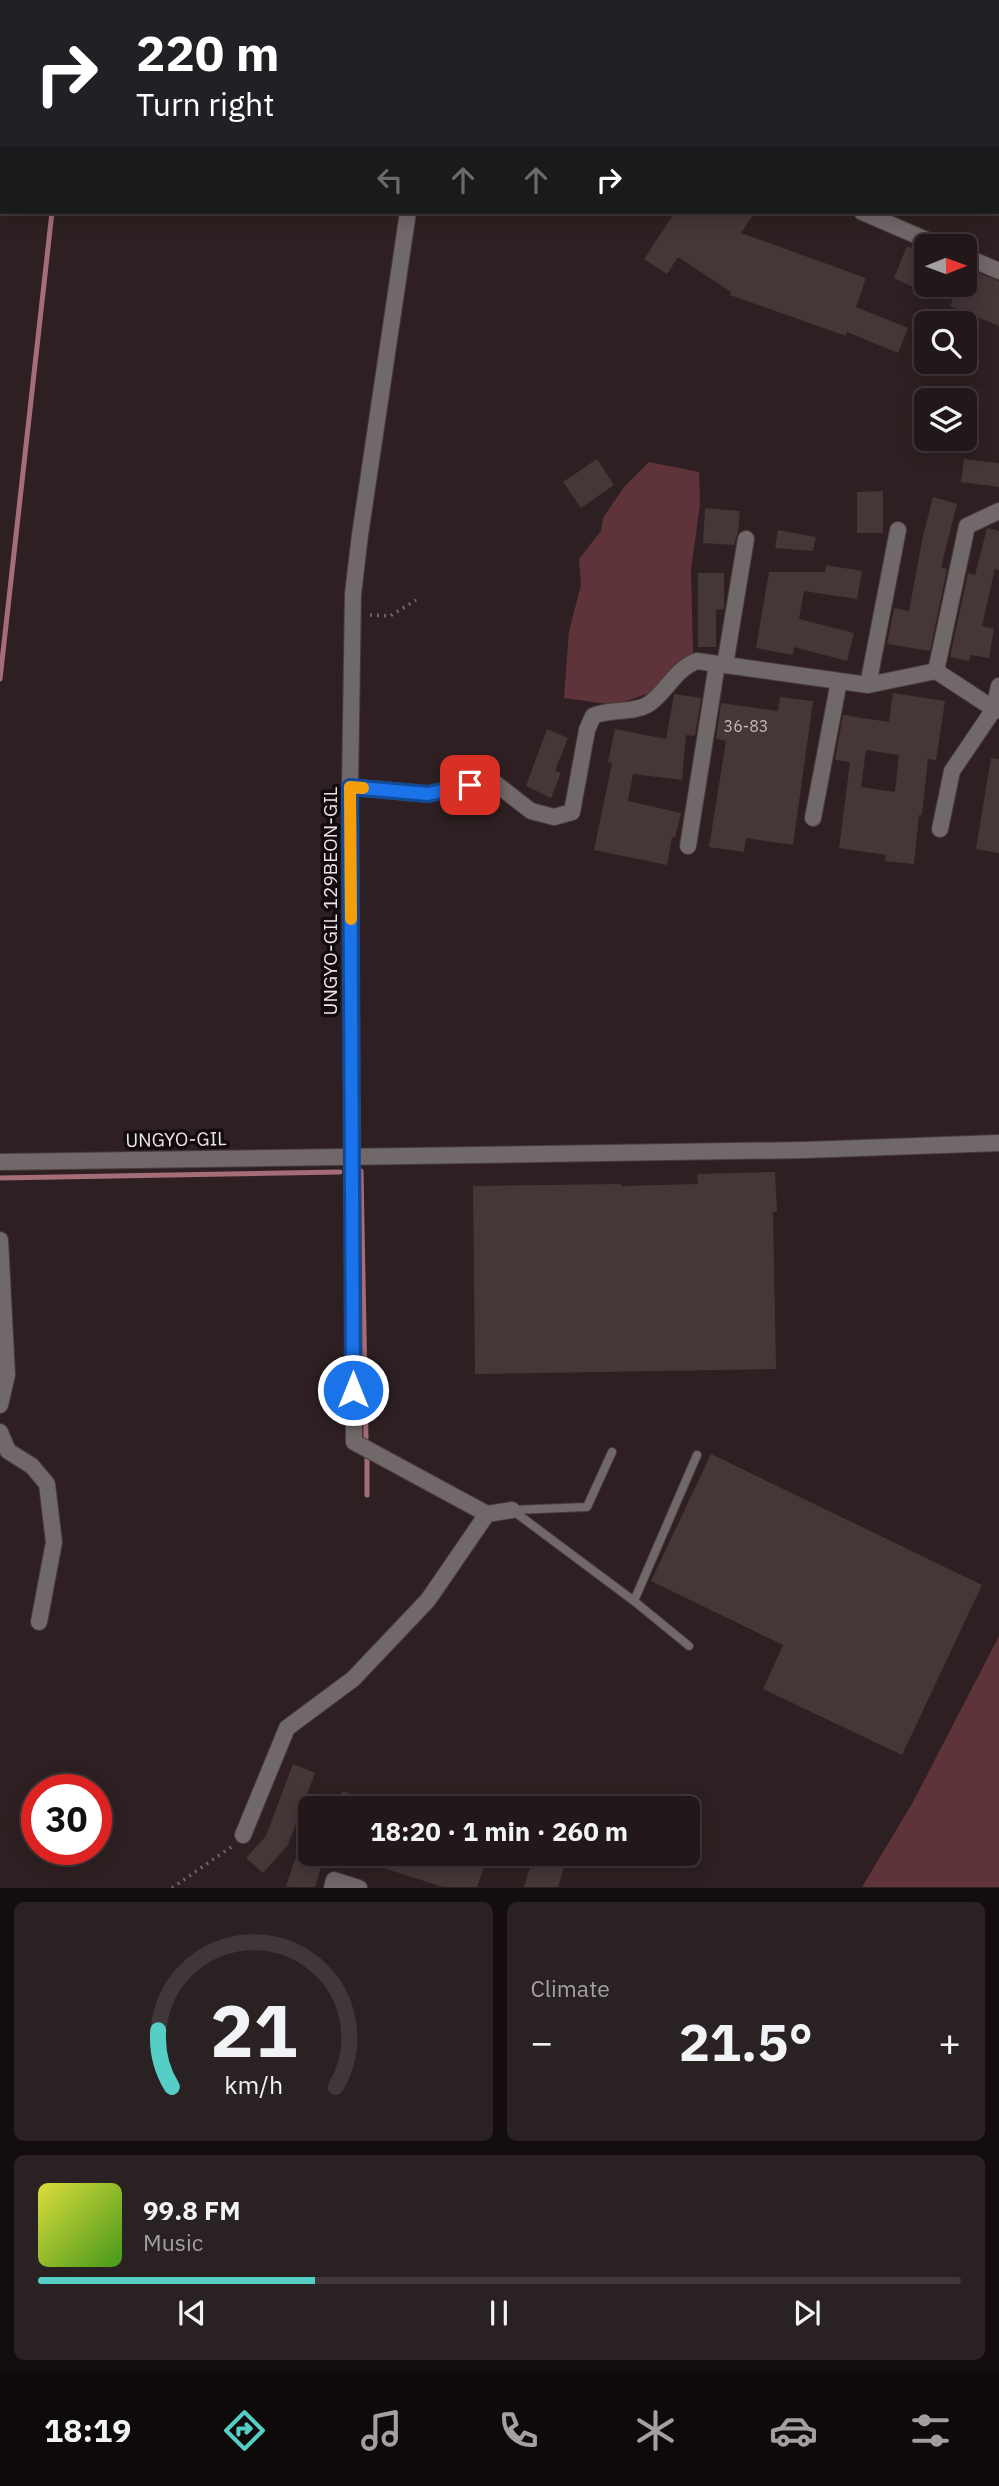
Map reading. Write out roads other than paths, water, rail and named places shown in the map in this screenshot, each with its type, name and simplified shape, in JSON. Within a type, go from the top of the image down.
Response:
[{"type":"street","name":"UNGYO-GIL 129BEON-GIL","points":[[408,214],[360,535],[353,615],[350,787],[354,1442],[487,1514]]},
{"type":"street","points":[[867,214],[914,234]]},
{"type":"street","points":[[977,262],[999,271]]},
{"type":"street","points":[[936,671],[967,526],[999,511]]},
{"type":"street","points":[[868,685],[898,530]]},
{"type":"street","points":[[688,846],[746,538]]},
{"type":"street","points":[[350,787],[428,794],[491,780],[531,811],[554,817],[572,812],[587,730],[593,716],[603,711],[628,710],[648,705],[686,665],[697,661],[868,685],[936,671],[997,710]]},
{"type":"street","points":[[813,818],[839,681]]},
{"type":"street","points":[[940,829],[952,771],[997,710],[999,686]]},
{"type":"street","name":"UNGYO-GIL","points":[[0,1162],[791,1150],[999,1143]]},
{"type":"street","points":[[0,1240],[7,1375],[0,1405]]},
{"type":"street","points":[[0,1432],[8,1451],[32,1466],[47,1484],[54,1542],[39,1622]]},
{"type":"street","points":[[243,1835],[287,1728],[353,1679],[428,1600],[487,1514],[512,1510]]},
{"type":"street","points":[[332,1888],[334,1880],[359,1888]]},
{"type":"lane","points":[[512,1510],[587,1507],[612,1452]]},
{"type":"lane","points":[[634,1601],[697,1455]]},
{"type":"lane","points":[[512,1510],[634,1601],[689,1646]]},
{"type":"waterway","points":[[0,679],[52,214]]},
{"type":"waterway","points":[[357,1171],[361,1171],[366,1438]]},
{"type":"waterway","points":[[0,1178],[340,1172]]},
{"type":"waterway","points":[[367,1459],[367,1495]]}]
